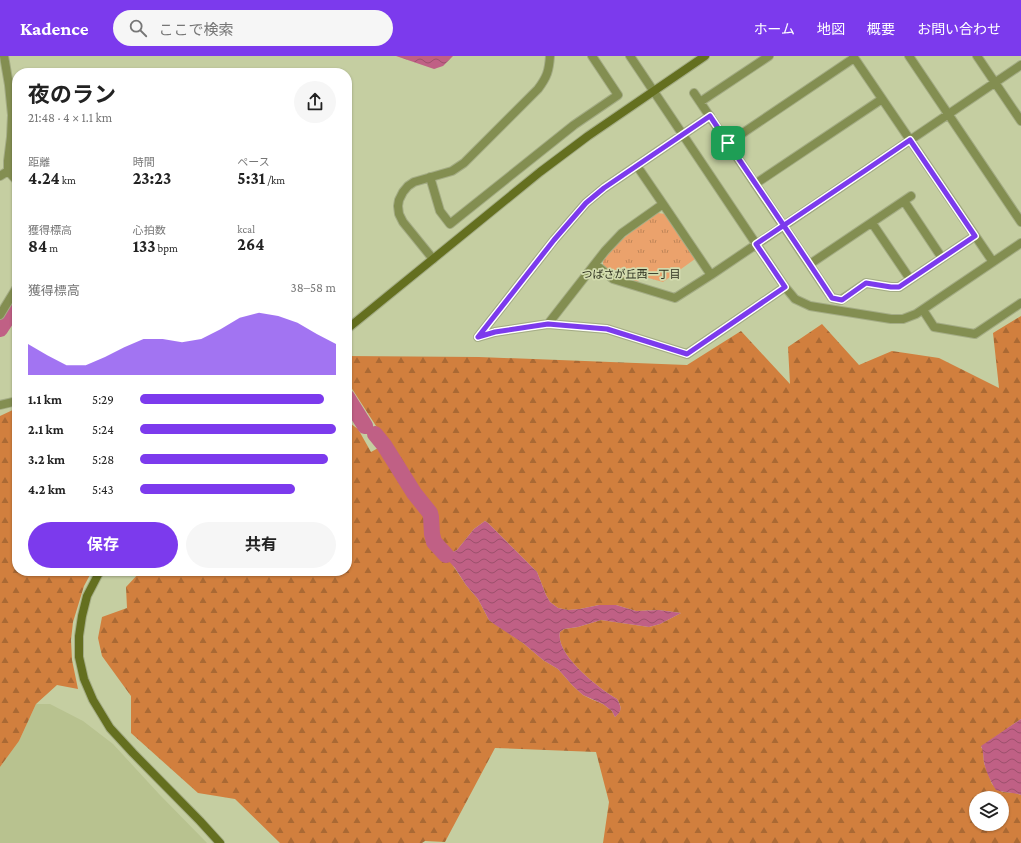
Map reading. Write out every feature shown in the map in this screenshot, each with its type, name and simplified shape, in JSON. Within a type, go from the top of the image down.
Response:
[{"type":"street","points":[[4,56],[12,115],[8,160],[8,171],[12,175]]},
{"type":"street","points":[[433,259],[403,222],[399,214],[399,200],[403,192],[414,182],[452,171],[464,163],[538,89],[546,78],[550,66],[550,56]]},
{"type":"street","points":[[430,177],[440,211],[450,224],[574,125],[618,95],[592,56]]},
{"type":"street","points":[[641,56],[631,59],[785,287],[795,299],[810,306],[872,317],[903,319],[923,310],[1021,243]]},
{"type":"street","points":[[352,325],[540,172],[588,136],[705,56]]},
{"type":"street","points":[[700,102],[769,56]]},
{"type":"street","points":[[909,56],[1021,222]]},
{"type":"street","points":[[977,56],[1021,121]]},
{"type":"street","points":[[728,143],[854,57],[993,262]]},
{"type":"street","points":[[595,264],[613,279],[675,298],[1021,65]]},
{"type":"street","points":[[694,93],[832,298],[842,300],[866,283],[899,287],[975,236]]},
{"type":"street","points":[[756,184],[882,99]]},
{"type":"street","points":[[710,116],[604,188],[586,203],[554,240],[478,337],[495,332],[548,324],[607,329],[687,354],[785,287]]},
{"type":"street","points":[[637,166],[711,275]]},
{"type":"street","points":[[0,176],[8,171]]},
{"type":"street","points":[[810,264],[911,196]]},
{"type":"street","points":[[904,201],[942,258]]},
{"type":"street","points":[[548,324],[605,250],[622,233],[663,204]]},
{"type":"street","points":[[872,223],[910,280]]},
{"type":"street","points":[[0,315],[12,295]]},
{"type":"street","points":[[923,310],[934,328],[975,334],[1021,303]]},
{"type":"street","points":[[0,405],[12,402]]},
{"type":"street","points":[[97,576],[87,596],[79,636],[80,657],[84,679],[93,700],[110,728],[220,843]]},
{"type":"shaded area","points":[[36,704],[50,704],[83,721],[113,744],[207,843],[0,843],[0,767],[19,741]]},
{"type":"green space","points":[[658,213],[665,214],[695,259],[663,282],[641,276],[638,282],[617,276],[603,266],[603,260],[615,246]]},
{"type":"green space","points":[[1021,316],[1021,719],[981,747],[983,750],[984,763],[992,784],[1001,791],[969,791],[969,831],[1009,831],[1009,793],[1015,793],[1021,795],[1021,843],[603,843],[609,802],[596,752],[495,748],[445,842],[280,843],[235,799],[198,793],[131,733],[131,696],[102,656],[98,638],[102,617],[127,608],[126,587],[136,576],[352,576],[352,425],[358,429],[371,452],[387,443],[352,389],[352,356],[479,357],[687,365],[741,331],[790,384],[788,347],[822,324],[859,365],[892,351],[939,358],[999,388],[993,333]],"holes":[[[485,521],[537,572],[550,602],[558,608],[568,610],[599,605],[616,605],[636,611],[659,610],[681,613],[660,624],[649,627],[601,620],[578,627],[564,629],[560,632],[560,641],[564,651],[571,661],[600,688],[617,699],[620,704],[620,709],[619,713],[615,717],[612,711],[603,704],[583,695],[558,669],[543,660],[523,643],[489,620],[478,599],[466,585],[446,555],[457,550],[474,529]]]},
{"type":"green space","points":[[12,410],[12,576],[89,576],[84,586],[73,622],[71,640],[72,660],[78,689],[57,685],[36,704],[19,741],[0,767],[0,416]]},
{"type":"water","points":[[396,56],[453,56],[443,66],[434,69]]},
{"type":"water","points":[[485,521],[537,572],[550,602],[558,608],[568,610],[599,605],[616,605],[636,611],[659,610],[681,613],[660,624],[649,627],[601,620],[578,627],[564,629],[560,632],[560,641],[564,651],[571,661],[600,688],[617,699],[620,709],[619,713],[615,717],[612,711],[603,704],[583,695],[558,669],[543,660],[523,643],[489,620],[478,599],[446,558],[446,555],[457,550],[474,529]]},
{"type":"water","points":[[1021,719],[1021,795],[1009,793],[1009,791],[996,790],[986,769],[981,746]]},
{"type":"waterway","points":[[0,329],[12,311]]},
{"type":"waterway","points":[[352,405],[365,426]]},
{"type":"waterway","points":[[375,434],[384,445],[414,493],[430,513],[434,542],[446,555]]},
{"type":"district","name":"つばさが丘西一丁目","points":[[631,274]]},
{"type":"route","points":[[728,143],[710,116],[604,188],[586,203],[570,221],[478,337],[495,332],[548,324],[607,329],[687,354],[785,287],[756,244],[784,226],[910,140],[975,236],[899,287],[866,283],[842,300],[832,298],[810,264],[784,226],[728,143]]}]
